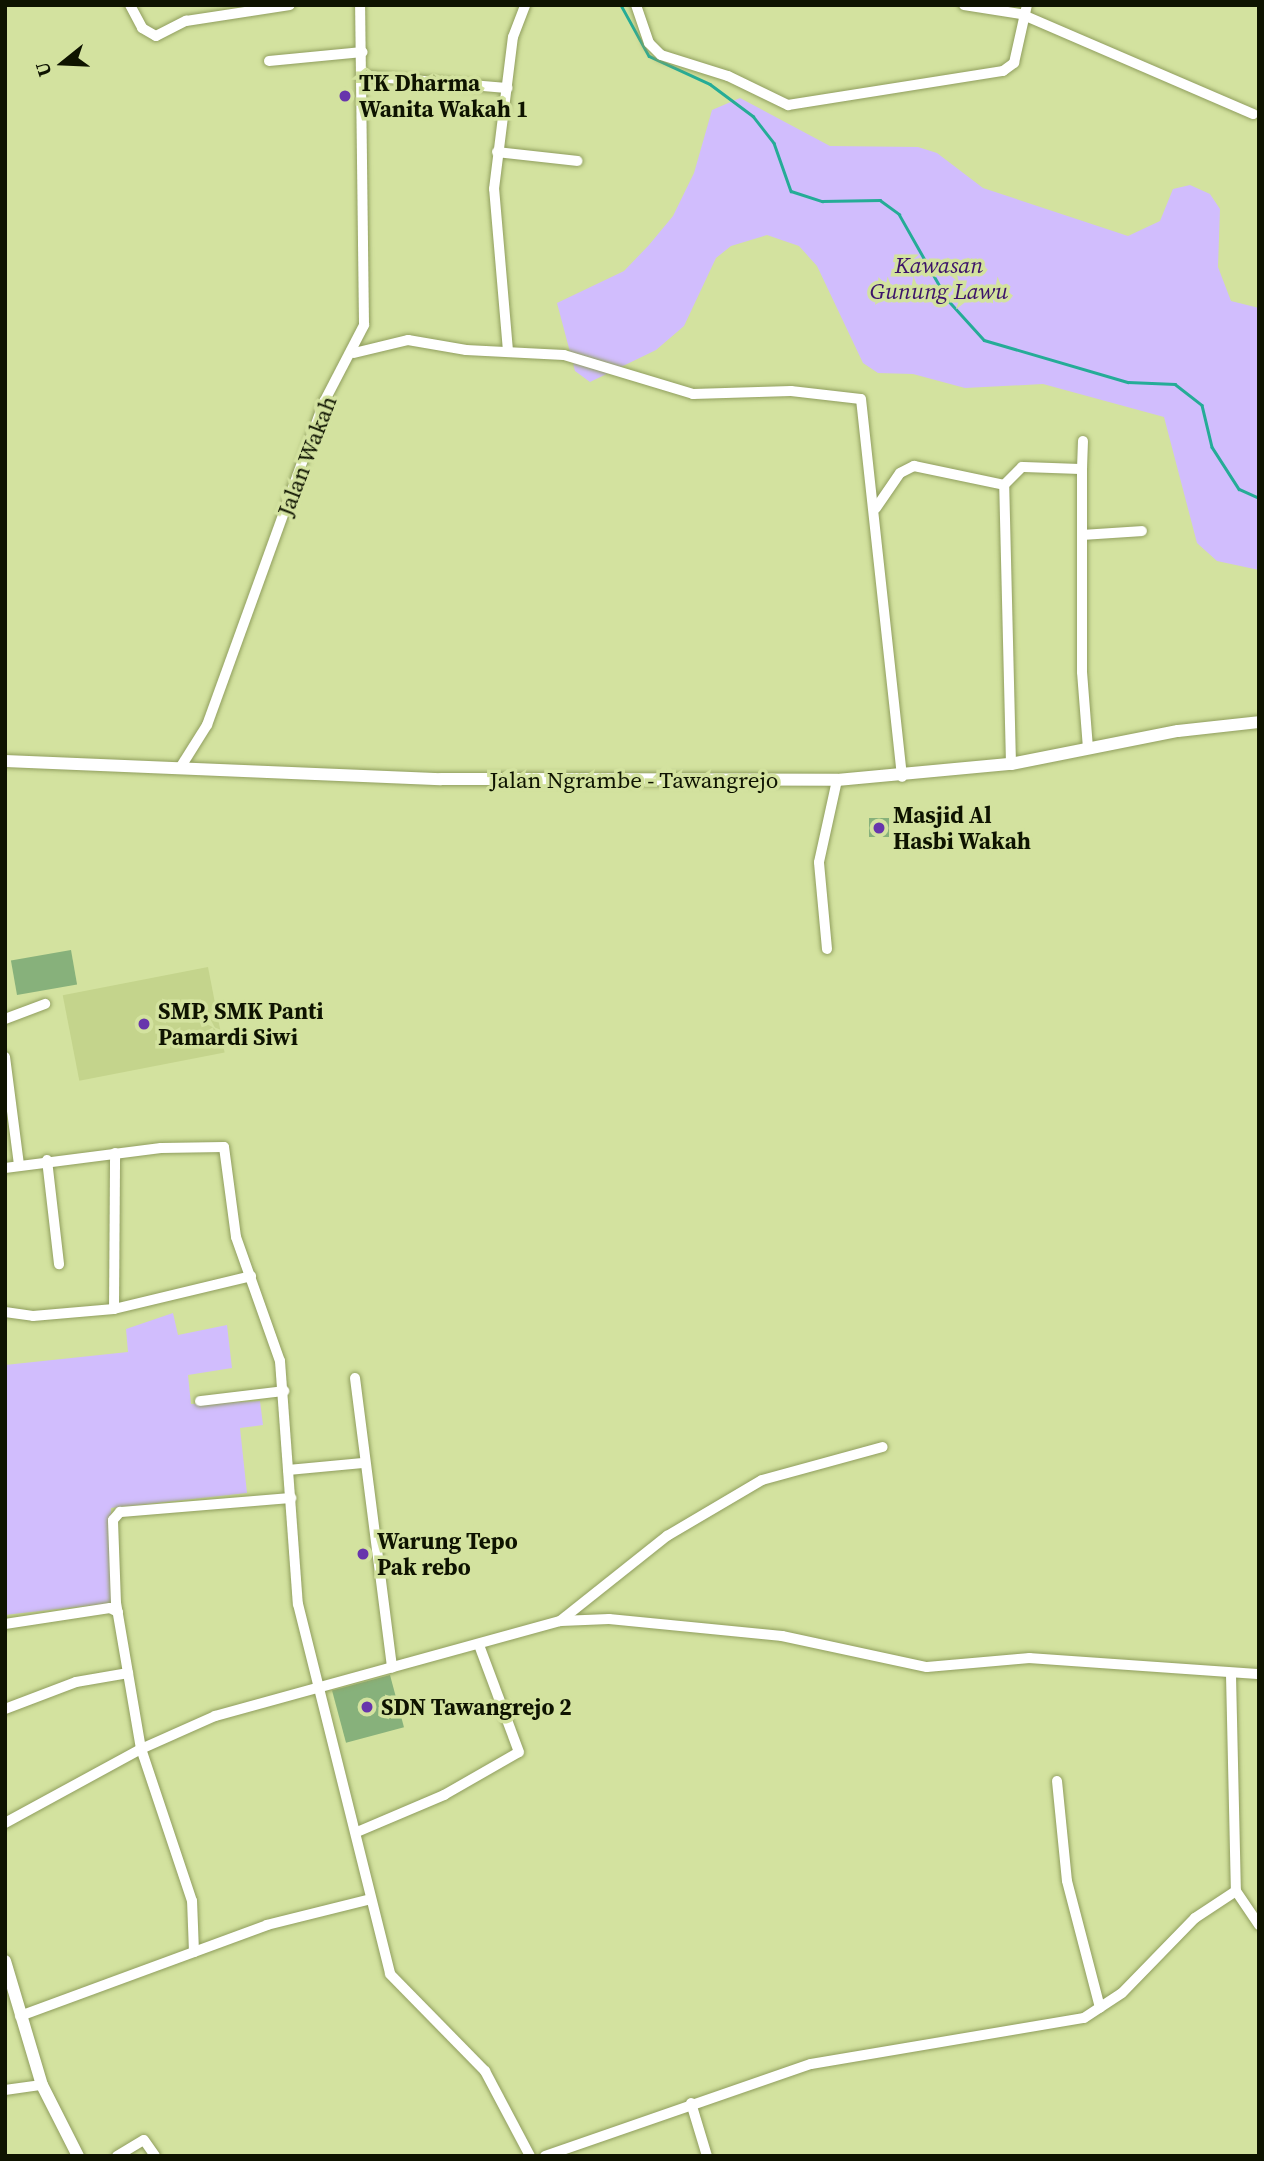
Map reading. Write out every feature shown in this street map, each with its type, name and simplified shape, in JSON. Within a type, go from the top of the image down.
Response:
[{"type":"main road","name":"Jalan Ngrambe - Tawangrejo","points":[[5,761],[610,782],[902,778],[1011,764],[1259,722]]},
{"type":"main road","points":[[5,1961],[10,1992],[42,2085],[78,2156]]},
{"type":"street","points":[[130,5],[142,29],[156,36],[187,21],[289,5]]},
{"type":"street","name":"Jalan Wakah","points":[[180,768],[207,725],[324,402],[354,353],[367,300],[360,5]]},
{"type":"street","points":[[508,351],[495,241],[497,152],[513,37],[525,5]]},
{"type":"street","points":[[636,5],[649,43],[661,55],[728,76],[788,105],[1003,71],[1016,57],[1024,10]]},
{"type":"street","points":[[964,5],[1024,10],[1253,114]]},
{"type":"street","points":[[269,61],[363,52]]},
{"type":"street","points":[[363,76],[507,88]]},
{"type":"street","points":[[497,152],[577,161]]},
{"type":"street","points":[[354,353],[408,340],[564,355],[693,394],[855,395],[865,406],[902,778]]},
{"type":"street","points":[[1083,441],[1082,672],[1088,749]]},
{"type":"street","points":[[876,508],[900,473],[914,466],[1004,485]]},
{"type":"street","points":[[1011,764],[1004,485],[1022,467],[1082,469]]},
{"type":"street","points":[[1083,535],[1142,531]]},
{"type":"street","points":[[827,949],[819,862],[836,780]]},
{"type":"street","points":[[5,1018],[45,1004]]},
{"type":"street","points":[[5,1057],[19,1165]]},
{"type":"street","points":[[5,1168],[47,1160],[115,1153],[224,1147],[236,1237],[273,1334],[284,1391],[298,1604],[357,1832],[390,1975],[485,2071],[530,2156]]},
{"type":"street","points":[[114,1309],[115,1153]]},
{"type":"street","points":[[47,1160],[59,1264]]},
{"type":"street","points":[[5,1312],[33,1316],[114,1309],[251,1276]]},
{"type":"street","points":[[355,1378],[363,1463],[391,1668]]},
{"type":"street","points":[[200,1401],[284,1391]]},
{"type":"street","points":[[560,1621],[667,1536],[761,1480],[883,1447]]},
{"type":"street","points":[[288,1470],[363,1463]]},
{"type":"street","points":[[194,1952],[192,1901],[141,1749],[118,1612],[113,1520],[120,1512],[291,1498]]},
{"type":"street","points":[[5,1624],[110,1608],[118,1612]]},
{"type":"street","points":[[5,1823],[141,1749],[215,1716],[560,1621],[609,1619],[782,1636],[927,1667],[1030,1658],[1231,1675],[1259,1674]]},
{"type":"street","points":[[357,1832],[444,1795],[519,1752],[480,1645]]},
{"type":"street","points":[[5,1709],[76,1682],[128,1673]]},
{"type":"street","points":[[1231,1675],[1236,1891],[1259,1925]]},
{"type":"street","points":[[1057,1781],[1067,1881],[1100,2008]]},
{"type":"street","points":[[545,2156],[811,2064],[1059,2024],[1100,2008],[1195,1918],[1236,1891]]},
{"type":"street","points":[[20,2016],[299,1915],[371,1899]]},
{"type":"street","points":[[5,2091],[42,2085]]},
{"type":"street","points":[[691,2104],[707,2156]]},
{"type":"street","points":[[117,2156],[144,2140],[155,2156]]},
{"type":"shaded area","name":"SMP, SMK Panti Pamardi Siwi","points":[[208,967],[225,1052],[79,1081],[63,995]]},
{"type":"green space","name":"Kawasan Gunung Lawu","points":[[740,98],[830,146],[918,147],[937,153],[983,188],[1128,236],[1160,221],[1173,189],[1190,185],[1210,194],[1220,209],[1218,267],[1231,301],[1259,308],[1259,570],[1217,561],[1197,543],[1164,417],[1043,384],[965,388],[913,374],[878,373],[863,363],[817,266],[799,246],[767,235],[731,246],[716,258],[684,326],[656,350],[590,382],[575,371],[557,303],[624,271],[649,245],[673,216],[694,173],[712,110]]},
{"type":"green space","points":[[173,1313],[178,1335],[227,1325],[232,1368],[188,1375],[191,1404],[260,1401],[263,1425],[240,1428],[247,1493],[111,1508],[112,1603],[5,1615],[5,1365],[128,1352],[126,1329]]},
{"type":"building","name":"Masjid Al Hasbi Wakah","points":[[869,818],[889,818],[889,837],[869,837]]},
{"type":"building","points":[[71,950],[77,984],[17,995],[11,961]]},
{"type":"building","name":"SDN Tawangrejo 2","points":[[390,1675],[404,1727],[346,1743],[332,1691]]},
{"type":"waterway","points":[[621,5],[649,56],[710,84],[753,116],[774,143],[791,191],[822,201],[880,200],[899,214],[947,299],[984,340],[1128,382],[1175,384],[1202,405],[1212,447],[1239,489],[1259,498]]},
{"type":"place","name":"TK Dharma Wanita Wakah 1","points":[[345,96]]},
{"type":"place","name":"Masjid Al Hasbi Wakah","points":[[879,828]]},
{"type":"place","name":"SMP, SMK Panti Pamardi Siwi","points":[[144,1024]]},
{"type":"place","name":"Warung Tepo Pak rebo","points":[[363,1554]]},
{"type":"place","name":"SDN Tawangrejo 2","points":[[367,1707]]}]
